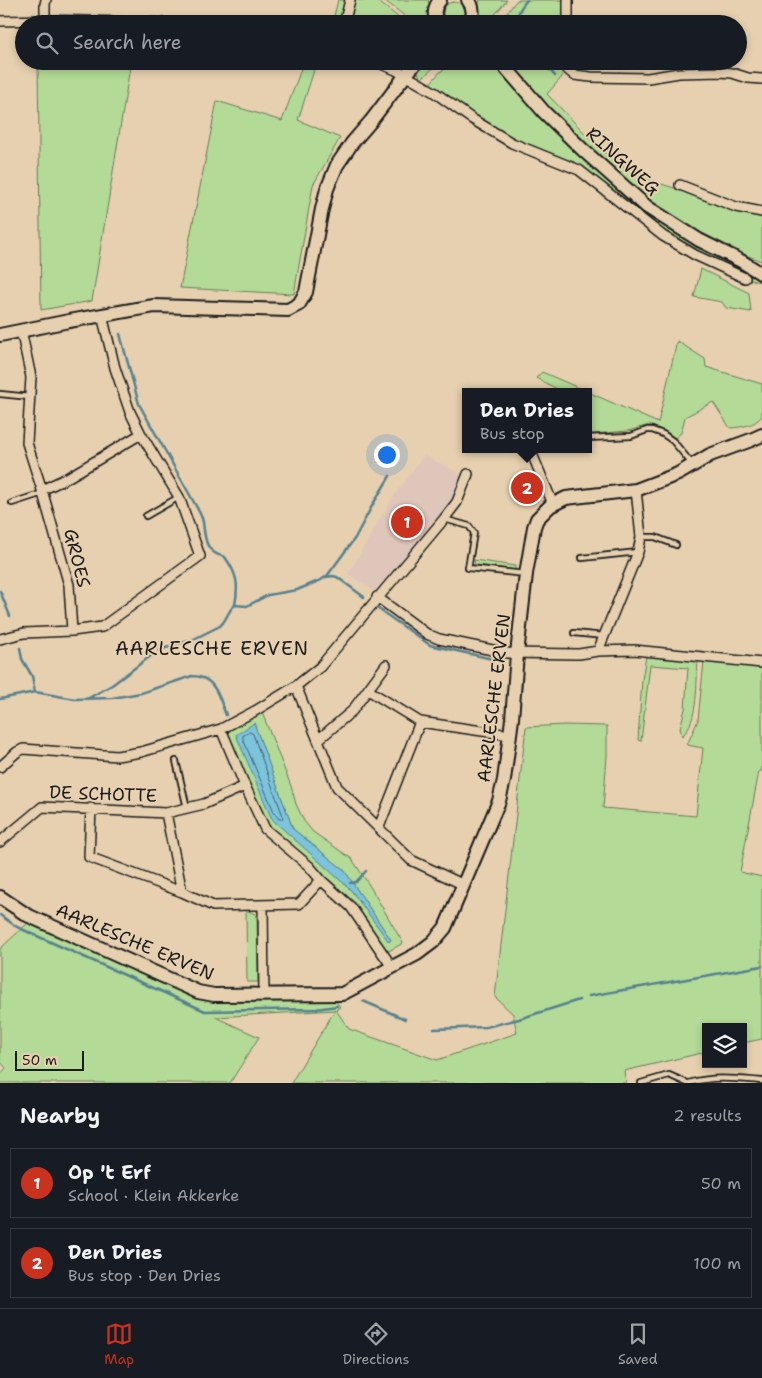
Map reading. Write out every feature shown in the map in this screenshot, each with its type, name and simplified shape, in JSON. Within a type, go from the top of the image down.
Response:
[{"type":"street","points":[[45,15],[46,0]]},
{"type":"street","points":[[346,15],[350,0]]},
{"type":"street","points":[[568,0],[568,15]]},
{"type":"street","points":[[435,15],[437,1]]},
{"type":"street","points":[[471,1],[473,15]]},
{"type":"street","points":[[0,21],[15,21]]},
{"type":"street","points":[[393,70],[434,92],[472,119],[512,143],[579,170],[663,236],[695,255],[746,278]]},
{"type":"street","points":[[0,335],[154,306],[288,310],[298,304],[306,292],[327,189],[338,165],[352,143],[371,122],[410,70]]},
{"type":"street","name":"RINGWEG","points":[[507,70],[544,112],[647,207],[698,240],[741,261],[762,274]]},
{"type":"street","points":[[568,70],[574,75],[591,77],[648,78],[679,72],[721,72],[762,79]]},
{"type":"street","points":[[680,185],[736,207],[762,212]]},
{"type":"street","name":"RINGWEG","points":[[741,261],[762,265]]},
{"type":"street","points":[[1,636],[102,627],[200,556],[179,497],[130,412],[115,368],[102,315]]},
{"type":"street","name":"GROES","points":[[21,330],[32,377],[27,443],[69,585],[72,631]]},
{"type":"street","points":[[43,492],[141,434]]},
{"type":"street","name":"AARLESCHE ERVEN","points":[[0,897],[27,915],[198,992],[214,995],[342,994],[417,954],[433,942],[445,928],[499,801],[510,735],[526,574],[537,519],[553,504],[566,498],[636,490],[678,474],[727,447],[762,435]]},
{"type":"street","points":[[532,453],[553,504]]},
{"type":"street","points":[[0,767],[17,752],[24,749],[117,756],[140,752],[221,728],[255,711],[296,686],[320,668],[377,597],[444,519],[457,502],[468,474]]},
{"type":"street","points":[[598,651],[638,552],[641,537],[636,490]]},
{"type":"street","points":[[377,597],[418,628],[439,639],[517,654],[579,654],[598,651],[634,650],[708,656],[762,663]]},
{"type":"street","points":[[318,740],[352,711],[386,665]]},
{"type":"street","points":[[296,686],[337,787],[411,860],[464,885]]},
{"type":"street","points":[[368,690],[420,722],[510,735]]},
{"type":"street","points":[[379,827],[420,722]]},
{"type":"street","points":[[221,728],[265,829],[309,866],[321,880],[352,907],[392,967]]},
{"type":"street","name":"DE SCHOTTE","points":[[0,842],[42,806],[166,813],[204,804],[245,786]]},
{"type":"street","points":[[91,808],[89,857],[182,892],[213,906],[299,904],[321,880]]},
{"type":"street","points":[[166,813],[182,892]]},
{"type":"street","points":[[263,905],[264,995]]},
{"type":"lane","points":[[0,394],[30,397]]},
{"type":"lane","points":[[592,438],[631,436],[652,430],[663,434],[673,441],[693,466]]},
{"type":"lane","points":[[12,503],[43,492]]},
{"type":"lane","points":[[146,516],[179,497]]},
{"type":"lane","points":[[444,519],[469,526],[474,533],[468,568],[526,574]]},
{"type":"lane","points":[[641,537],[655,537],[676,545]]},
{"type":"lane","points":[[582,558],[638,552]]},
{"type":"lane","points":[[574,633],[604,636]]},
{"type":"lane","name":"DE SCHOTTE","points":[[176,761],[187,809]]},
{"type":"lane","points":[[641,1083],[669,1075],[688,1083],[703,1079],[721,1078],[762,1081]]},
{"type":"shaded area","points":[[424,455],[464,476],[453,499],[440,517],[375,592],[348,574],[393,497]]},
{"type":"green space","points":[[338,0],[345,0],[341,15],[334,15]]},
{"type":"green space","points":[[354,0],[376,0],[395,15],[350,15]]},
{"type":"green space","points":[[384,0],[428,0],[430,15],[403,15]]},
{"type":"green space","points":[[480,0],[507,0],[494,15],[478,15]]},
{"type":"green space","points":[[517,0],[563,0],[563,15],[505,15]]},
{"type":"green space","points":[[450,2],[458,2],[465,9],[465,15],[443,15],[443,9]]},
{"type":"green space","points":[[38,70],[130,70],[92,301],[41,310]]},
{"type":"green space","points":[[301,70],[314,70],[298,120],[340,138],[313,185],[294,294],[180,288],[217,101],[282,121]]},
{"type":"green space","points":[[419,70],[431,70],[421,79]]},
{"type":"green space","points":[[443,70],[499,70],[562,139],[629,200],[651,217],[762,278],[761,282],[755,281],[708,256],[659,227],[609,188],[518,143],[428,86]]},
{"type":"green space","points":[[514,70],[562,70],[562,77],[547,94],[602,151],[628,170],[658,183],[762,215],[762,261],[734,251],[702,236],[653,205],[572,132]]},
{"type":"green space","points":[[701,269],[749,293],[751,312],[726,308],[722,302],[694,297]]},
{"type":"green space","points":[[677,341],[705,359],[706,367],[762,384],[762,416],[752,424],[730,428],[713,402],[685,417],[681,433],[675,438],[667,432],[649,425],[628,431],[592,434],[592,394],[658,423]]},
{"type":"green space","points":[[542,372],[579,388],[555,388],[536,378]]},
{"type":"green space","points":[[474,560],[515,566],[515,570],[475,565]]},
{"type":"green space","points":[[646,656],[698,660],[694,711],[691,721],[682,736],[680,728],[685,709],[688,668],[650,665],[641,741],[638,740],[642,680]]},
{"type":"green space","points":[[704,661],[762,668],[762,771],[759,771],[740,872],[762,877],[762,1039],[747,1042],[747,1023],[702,1023],[702,1053],[624,1071],[626,1083],[291,1083],[335,1010],[215,1017],[259,1037],[230,1083],[0,1083],[0,1075],[6,1068],[0,1061],[0,949],[31,920],[190,993],[335,1000],[340,1007],[336,1010],[349,1029],[437,1060],[517,1033],[513,1014],[495,997],[526,727],[564,725],[607,726],[603,808],[696,816],[703,748],[687,745],[698,720]]},
{"type":"green space","points":[[261,710],[304,821],[313,832],[352,859],[403,943],[387,952],[351,902],[269,828],[227,736],[229,731]],"holes":[[[254,724],[293,829],[344,870],[391,940],[389,941],[351,890],[271,817]]]},
{"type":"green space","points":[[246,910],[255,914],[257,919],[258,982],[247,982]]},
{"type":"water","points":[[254,723],[293,829],[344,870],[391,940],[389,942],[351,890],[271,817],[236,735]]},
{"type":"waterway","points":[[518,15],[527,0]]},
{"type":"waterway","points":[[550,70],[555,76]]},
{"type":"waterway","points":[[120,334],[139,404],[203,520],[207,544],[213,552],[225,557],[232,569],[237,585],[235,605]]},
{"type":"waterway","points":[[159,650],[192,640],[220,626],[235,605],[247,606],[268,595],[297,590],[327,576],[355,538],[390,476]]},
{"type":"waterway","points":[[325,577],[337,577],[364,597]]},
{"type":"waterway","points":[[0,591],[10,616]]},
{"type":"waterway","points":[[377,608],[430,645],[497,660]]},
{"type":"waterway","points":[[20,648],[22,659],[32,676],[35,692]]},
{"type":"waterway","points":[[87,699],[112,685],[152,655]]},
{"type":"waterway","points":[[0,699],[35,692],[75,699],[112,698],[141,693],[192,676],[200,677],[211,684],[218,695],[226,715]]},
{"type":"waterway","points":[[350,883],[356,882],[366,871]]},
{"type":"waterway","points":[[0,915],[17,927],[205,1011],[316,1009],[337,1006]]},
{"type":"waterway","points":[[589,996],[762,966]]},
{"type":"waterway","points":[[434,1029],[486,1027],[519,1019],[579,1000]]},
{"type":"waterway","points":[[363,1001],[405,1019]]},
{"type":"place","name":"Den Dries","points":[[527,488]]},
{"type":"place","name":"Op 't Erf","points":[[407,522]]},
{"type":"district","name":"AARLESCHE ERVEN","points":[[212,648]]}]
